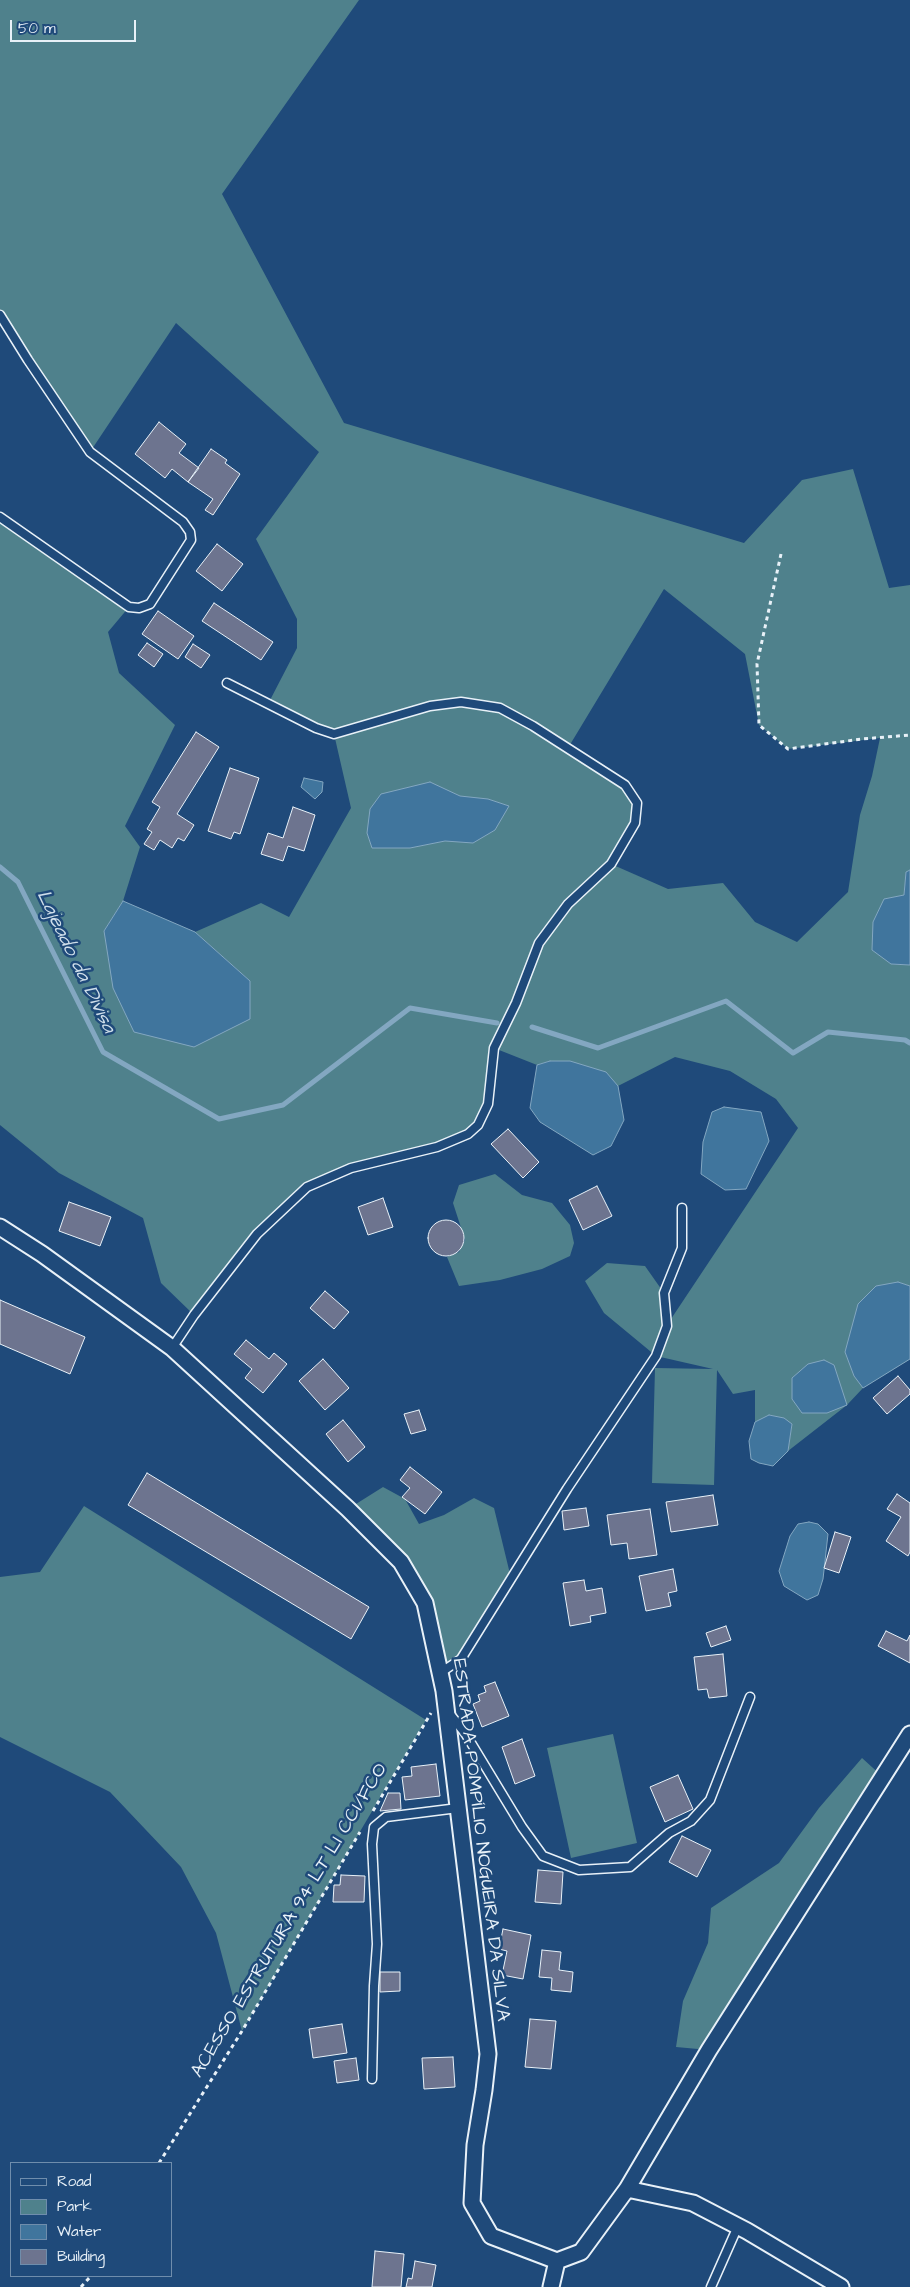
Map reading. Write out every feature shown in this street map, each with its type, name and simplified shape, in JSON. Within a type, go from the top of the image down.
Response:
[{"type":"street","name":"ESTRADA POMPÍLIO NOGUEIRA DA SILVA","points":[[0,1227],[42,1254],[172,1348],[348,1509],[401,1562],[425,1602],[444,1691],[488,2054],[484,2090],[474,2145],[472,2203],[491,2236],[557,2261]]},
{"type":"street","points":[[551,2287],[557,2261],[581,2252],[627,2189],[709,2050],[910,1734]]},
{"type":"street","points":[[627,2189],[693,2202],[738,2226],[841,2287]]},
{"type":"lane","points":[[0,315],[90,452],[184,522],[190,532],[191,540],[150,604],[139,608],[129,607],[0,517]]},
{"type":"lane","points":[[172,1348],[194,1315],[256,1234],[307,1187],[351,1168],[437,1147],[468,1134],[478,1125],[488,1104],[494,1048],[516,1003],[539,943],[568,904],[611,864],[635,823],[637,803],[633,794],[625,785],[533,726],[500,708],[461,702],[430,706],[334,734],[316,728],[227,683]]},
{"type":"lane","points":[[440,1673],[461,1659],[567,1489],[656,1356],[667,1326],[664,1293],[682,1248],[682,1208]]},
{"type":"lane","points":[[446,1710],[465,1734],[522,1827],[543,1856],[579,1870],[630,1867],[670,1833],[691,1821],[710,1800],[750,1697]]},
{"type":"lane","points":[[372,2079],[377,1944],[372,1844],[374,1828],[386,1817],[458,1808]]},
{"type":"lane","points":[[710,2287],[738,2226]]},
{"type":"path","points":[[781,554],[757,664],[759,725],[788,749],[862,738],[910,735]]},
{"type":"path","name":"ACESSO ESTRUTURA 94 LT LI CCI/FCO","points":[[369,1817],[444,1691]]},
{"type":"path","name":"ACESSO ESTRUTURA 94 LT LI CCI/FCO","points":[[159,2162],[242,2031],[364,1826]]},
{"type":"path","points":[[81,2287],[89,2277]]},
{"type":"green space","points":[[0,0],[359,0],[222,194],[344,423],[744,543],[802,480],[853,469],[889,588],[910,585],[910,870],[906,873],[904,895],[891,964],[910,965],[910,1359],[863,1388],[847,1405],[788,1451],[792,1424],[770,1415],[755,1422],[755,1390],[733,1394],[717,1370],[714,1485],[652,1483],[655,1368],[713,1369],[656,1356],[604,1313],[585,1281],[607,1263],[645,1266],[664,1293],[667,1325],[798,1128],[776,1099],[730,1071],[675,1057],[618,1086],[605,1072],[550,1061],[537,1065],[494,1048],[488,1104],[468,1134],[351,1168],[296,1196],[257,1234],[194,1315],[161,1283],[143,1218],[59,1173],[0,1125],[0,517],[129,607],[108,632],[119,673],[175,725],[125,826],[140,847],[123,901],[104,931],[250,981],[195,932],[261,903],[289,917],[351,808],[334,734],[268,704],[297,648],[297,619],[256,539],[319,452],[176,323],[90,452],[0,315]],"holes":[[[664,589],[745,654],[759,725],[788,749],[880,738],[872,776],[860,815],[848,892],[797,942],[755,922],[723,883],[668,889],[611,864],[635,823],[637,803],[625,785],[568,748]]]},
{"type":"green space","points":[[495,1174],[522,1195],[552,1203],[570,1225],[574,1243],[570,1256],[542,1269],[500,1280],[459,1286],[447,1257],[459,1252],[465,1240],[453,1203],[459,1185]]},
{"type":"green space","points":[[383,1487],[405,1499],[419,1524],[444,1515],[474,1498],[494,1508],[511,1578],[461,1659],[440,1673],[425,1602],[348,1509]]},
{"type":"green space","points":[[84,1506],[426,1720],[242,2031],[216,1933],[181,1867],[110,1792],[0,1737],[0,1577],[40,1572]]},
{"type":"green space","points":[[613,1734],[637,1843],[571,1858],[547,1748]]},
{"type":"green space","points":[[862,1758],[883,1777],[709,2050],[676,2047],[683,2001],[708,1943],[711,1908],[779,1863],[819,1808]]},
{"type":"water","points":[[304,778],[323,782],[322,792],[315,799],[301,787]]},
{"type":"water","points":[[430,782],[460,796],[488,799],[509,806],[495,830],[473,843],[445,841],[410,848],[372,848],[367,833],[370,809],[381,794]]},
{"type":"water","points":[[910,870],[910,965],[891,964],[872,950],[873,922],[884,899],[904,895],[906,872]]},
{"type":"water","points":[[123,901],[195,932],[250,981],[250,1019],[194,1047],[134,1032],[113,988],[104,931]]},
{"type":"water","points":[[550,1061],[570,1061],[606,1072],[618,1086],[624,1120],[611,1146],[593,1155],[540,1122],[530,1108],[537,1065]]},
{"type":"water","points":[[724,1107],[761,1112],[769,1141],[746,1189],[725,1190],[701,1174],[703,1142],[712,1112]]},
{"type":"water","points":[[898,1282],[910,1286],[910,1359],[863,1388],[854,1376],[845,1352],[858,1304],[876,1286]]},
{"type":"water","points":[[824,1360],[834,1365],[847,1405],[827,1413],[802,1413],[792,1399],[792,1378],[808,1364]]},
{"type":"water","points":[[769,1415],[784,1418],[792,1424],[788,1451],[773,1466],[751,1459],[749,1441],[755,1422]]},
{"type":"water","points":[[809,1522],[818,1524],[828,1534],[823,1579],[818,1595],[807,1600],[784,1586],[779,1571],[790,1536],[798,1524]]},
{"type":"building","points":[[159,422],[186,444],[179,453],[199,468],[188,482],[172,469],[165,478],[135,454]]},
{"type":"building","points":[[211,449],[227,460],[225,463],[240,474],[213,515],[205,510],[213,499],[188,482]]},
{"type":"building","points":[[217,544],[243,564],[222,591],[196,571]]},
{"type":"building","points":[[214,603],[273,642],[261,660],[202,621]]},
{"type":"building","points":[[158,611],[194,636],[178,659],[142,634]]},
{"type":"building","points":[[147,643],[163,654],[154,667],[138,655]]},
{"type":"building","points":[[193,644],[210,655],[201,668],[185,657]]},
{"type":"building","points":[[196,732],[219,747],[177,814],[194,825],[184,841],[178,838],[172,848],[160,840],[154,850],[144,844],[152,832],[147,829],[160,807],[152,802]]},
{"type":"building","points":[[230,768],[259,778],[240,834],[234,832],[231,839],[208,831]]},
{"type":"building","points":[[293,807],[315,815],[304,851],[288,846],[283,861],[261,854],[268,833],[283,838]]},
{"type":"building","points":[[508,1129],[539,1162],[523,1178],[491,1144]]},
{"type":"building","points":[[597,1186],[612,1216],[583,1230],[569,1200]]},
{"type":"building","points":[[383,1198],[393,1227],[368,1235],[358,1207]]},
{"type":"building","points":[[69,1202],[111,1217],[100,1246],[59,1231]]},
{"type":"building","points":[[446,1220],[453,1221],[459,1225],[463,1231],[463,1245],[459,1251],[453,1255],[446,1256],[439,1255],[433,1251],[429,1245],[428,1238],[429,1231],[433,1225],[439,1221]]},
{"type":"building","points":[[325,1291],[349,1312],[334,1329],[310,1308]]},
{"type":"building","points":[[0,1300],[85,1337],[70,1374],[0,1344]]},
{"type":"building","points":[[246,1340],[269,1359],[274,1353],[287,1364],[263,1393],[245,1378],[252,1369],[234,1354]]},
{"type":"building","points":[[323,1359],[349,1388],[325,1410],[299,1381]]},
{"type":"building","points":[[898,1376],[910,1390],[910,1394],[887,1414],[873,1398]]},
{"type":"building","points":[[419,1410],[426,1430],[411,1434],[404,1414]]},
{"type":"building","points":[[343,1420],[365,1447],[348,1462],[326,1434]]},
{"type":"building","points":[[410,1467],[442,1492],[425,1514],[402,1497],[410,1488],[400,1480]]},
{"type":"building","points":[[147,1473],[369,1607],[351,1639],[128,1505]]},
{"type":"building","points":[[897,1494],[910,1503],[910,1552],[908,1556],[886,1541],[901,1517],[887,1509]]},
{"type":"building","points":[[713,1495],[718,1525],[671,1532],[666,1502]]},
{"type":"building","points":[[586,1508],[589,1526],[564,1530],[562,1511]]},
{"type":"building","points":[[650,1509],[657,1555],[629,1559],[627,1543],[611,1545],[607,1515]]},
{"type":"building","points":[[835,1532],[851,1537],[839,1573],[824,1568]]},
{"type":"building","points":[[673,1569],[677,1591],[668,1593],[671,1606],[646,1611],[639,1576]]},
{"type":"building","points":[[584,1580],[586,1591],[602,1588],[606,1613],[590,1616],[591,1622],[570,1626],[563,1583]]},
{"type":"building","points":[[726,1626],[731,1640],[711,1647],[706,1633]]},
{"type":"building","points":[[886,1631],[907,1641],[910,1635],[910,1663],[878,1646]]},
{"type":"building","points":[[723,1654],[727,1696],[709,1698],[707,1689],[698,1690],[694,1657]]},
{"type":"building","points":[[495,1682],[509,1716],[482,1727],[473,1704],[480,1701],[478,1695],[486,1692],[484,1686]]},
{"type":"building","points":[[522,1739],[535,1776],[515,1784],[502,1747]]},
{"type":"building","points":[[436,1764],[440,1796],[405,1800],[402,1777],[412,1776],[411,1767]]},
{"type":"building","points":[[678,1775],[693,1809],[665,1822],[650,1787]]},
{"type":"building","points":[[388,1793],[400,1793],[401,1809],[380,1811]]},
{"type":"building","points":[[682,1836],[711,1850],[697,1877],[669,1862]]},
{"type":"building","points":[[538,1870],[563,1872],[561,1904],[535,1902]]},
{"type":"building","points":[[341,1875],[365,1876],[364,1902],[333,1902],[334,1885],[340,1885]]},
{"type":"building","points":[[503,1929],[531,1935],[523,1979],[502,1975],[507,1951],[499,1949]]},
{"type":"building","points":[[542,1950],[561,1952],[559,1970],[573,1972],[571,1992],[551,1990],[552,1978],[539,1977]]},
{"type":"building","points":[[380,1972],[400,1972],[400,1991],[380,1992]]},
{"type":"building","points":[[530,2019],[556,2021],[551,2069],[525,2067]]},
{"type":"building","points":[[342,2024],[347,2053],[313,2058],[309,2029]]},
{"type":"building","points":[[453,2057],[455,2087],[424,2089],[422,2058]]},
{"type":"building","points":[[356,2058],[359,2080],[337,2083],[334,2061]]},
{"type":"building","points":[[375,2251],[404,2254],[401,2287],[372,2287]]},
{"type":"building","points":[[415,2261],[436,2265],[432,2287],[406,2287],[408,2278],[412,2279]]},
{"type":"waterway","name":"Lajeado da Divisa","points":[[0,867],[18,882],[103,1052],[219,1119],[283,1105],[410,1008],[497,1023]]},
{"type":"waterway","name":"Lajeado da Divisa","points":[[532,1027],[598,1048],[726,1001],[793,1053],[828,1032],[905,1040],[910,1043]]}]
